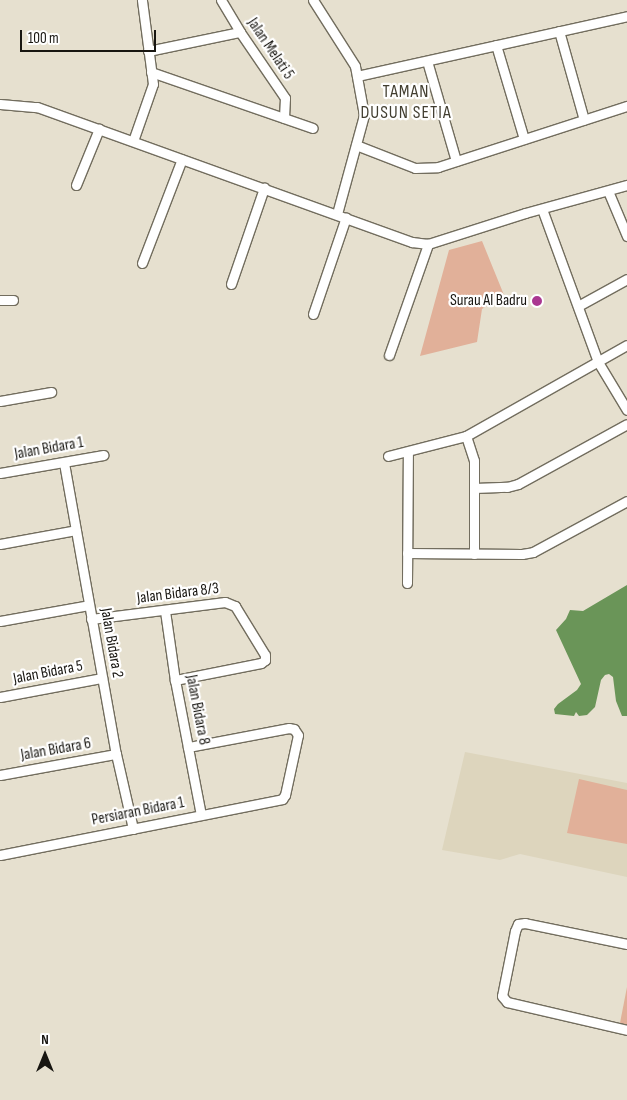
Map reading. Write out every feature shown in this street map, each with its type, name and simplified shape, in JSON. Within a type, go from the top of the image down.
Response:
[{"type":"street","points":[[133,141],[153,84],[142,0]]},
{"type":"street","name":"Jalan Melati 5","points":[[221,0],[240,32],[285,98],[284,118]]},
{"type":"street","points":[[313,0],[355,66],[364,115],[337,214]]},
{"type":"street","points":[[357,76],[559,31],[626,19]]},
{"type":"street","points":[[559,31],[584,120]]},
{"type":"street","points":[[148,52],[240,32]]},
{"type":"street","points":[[496,46],[524,139]]},
{"type":"street","points":[[427,60],[456,161]]},
{"type":"street","points":[[151,72],[313,128]]},
{"type":"street","points":[[0,104],[37,106],[412,242],[428,244],[627,184]]},
{"type":"street","points":[[356,145],[415,168],[438,167],[627,106]]},
{"type":"street","points":[[76,185],[99,129]]},
{"type":"street","points":[[142,263],[182,159]]},
{"type":"street","points":[[231,284],[264,188]]},
{"type":"street","points":[[608,191],[627,236]]},
{"type":"street","points":[[542,209],[598,362],[627,410]]},
{"type":"street","points":[[313,314],[346,217]]},
{"type":"street","points":[[389,354],[428,244]]},
{"type":"street","points":[[578,306],[627,279]]},
{"type":"street","points":[[0,300],[13,300]]},
{"type":"street","points":[[388,456],[466,436],[627,345]]},
{"type":"street","points":[[0,401],[51,392]]},
{"type":"street","points":[[474,488],[507,487],[518,484],[627,424]]},
{"type":"street","points":[[466,436],[474,461],[474,554]]},
{"type":"street","points":[[407,582],[408,452]]},
{"type":"street","name":"Jalan Bidara 1","points":[[0,473],[103,455]]},
{"type":"street","name":"Jalan Bidara 2","points":[[64,463],[116,754],[133,829]]},
{"type":"street","points":[[407,553],[474,554],[533,552],[627,501]]},
{"type":"street","points":[[0,544],[76,530]]},
{"type":"street","name":"Jalan Bidara 8/3","points":[[91,619],[231,603],[235,606],[265,655],[265,660],[262,663],[175,680]]},
{"type":"street","points":[[0,621],[89,605]]},
{"type":"street","name":"Jalan Bidara 8","points":[[165,610],[175,680],[201,815]]},
{"type":"street","name":"Jalan Bidara 5","points":[[0,697],[102,678]]},
{"type":"street","name":"Persiaran Bidara 1","points":[[0,855],[282,799],[285,795],[298,734],[294,729],[288,728],[188,747]]},
{"type":"street","name":"Jalan Bidara 6","points":[[0,775],[116,754]]},
{"type":"street","points":[[627,944],[525,923],[518,924],[514,931],[502,998],[507,1002],[627,1030]]},
{"type":"shaded area","points":[[482,241],[504,295],[482,309],[477,342],[420,356],[449,250]]},
{"type":"shaded area","points":[[627,585],[627,716],[622,716],[616,701],[613,677],[609,674],[605,675],[601,680],[595,707],[587,715],[579,716],[576,712],[574,716],[555,714],[554,709],[558,704],[577,690],[581,684],[556,630],[566,619],[570,610],[583,611]]},
{"type":"shaded area","points":[[465,752],[627,783],[627,877],[520,854],[500,860],[442,850]]},
{"type":"shaded area","points":[[579,779],[627,790],[627,844],[567,833]]},
{"type":"shaded area","points":[[627,987],[627,1030],[619,1028]]},
{"type":"place","name":"Surau Al Badru","points":[[537,301]]},
{"type":"district","name":"TAMAN DUSUN SETIA","points":[[406,104]]}]
